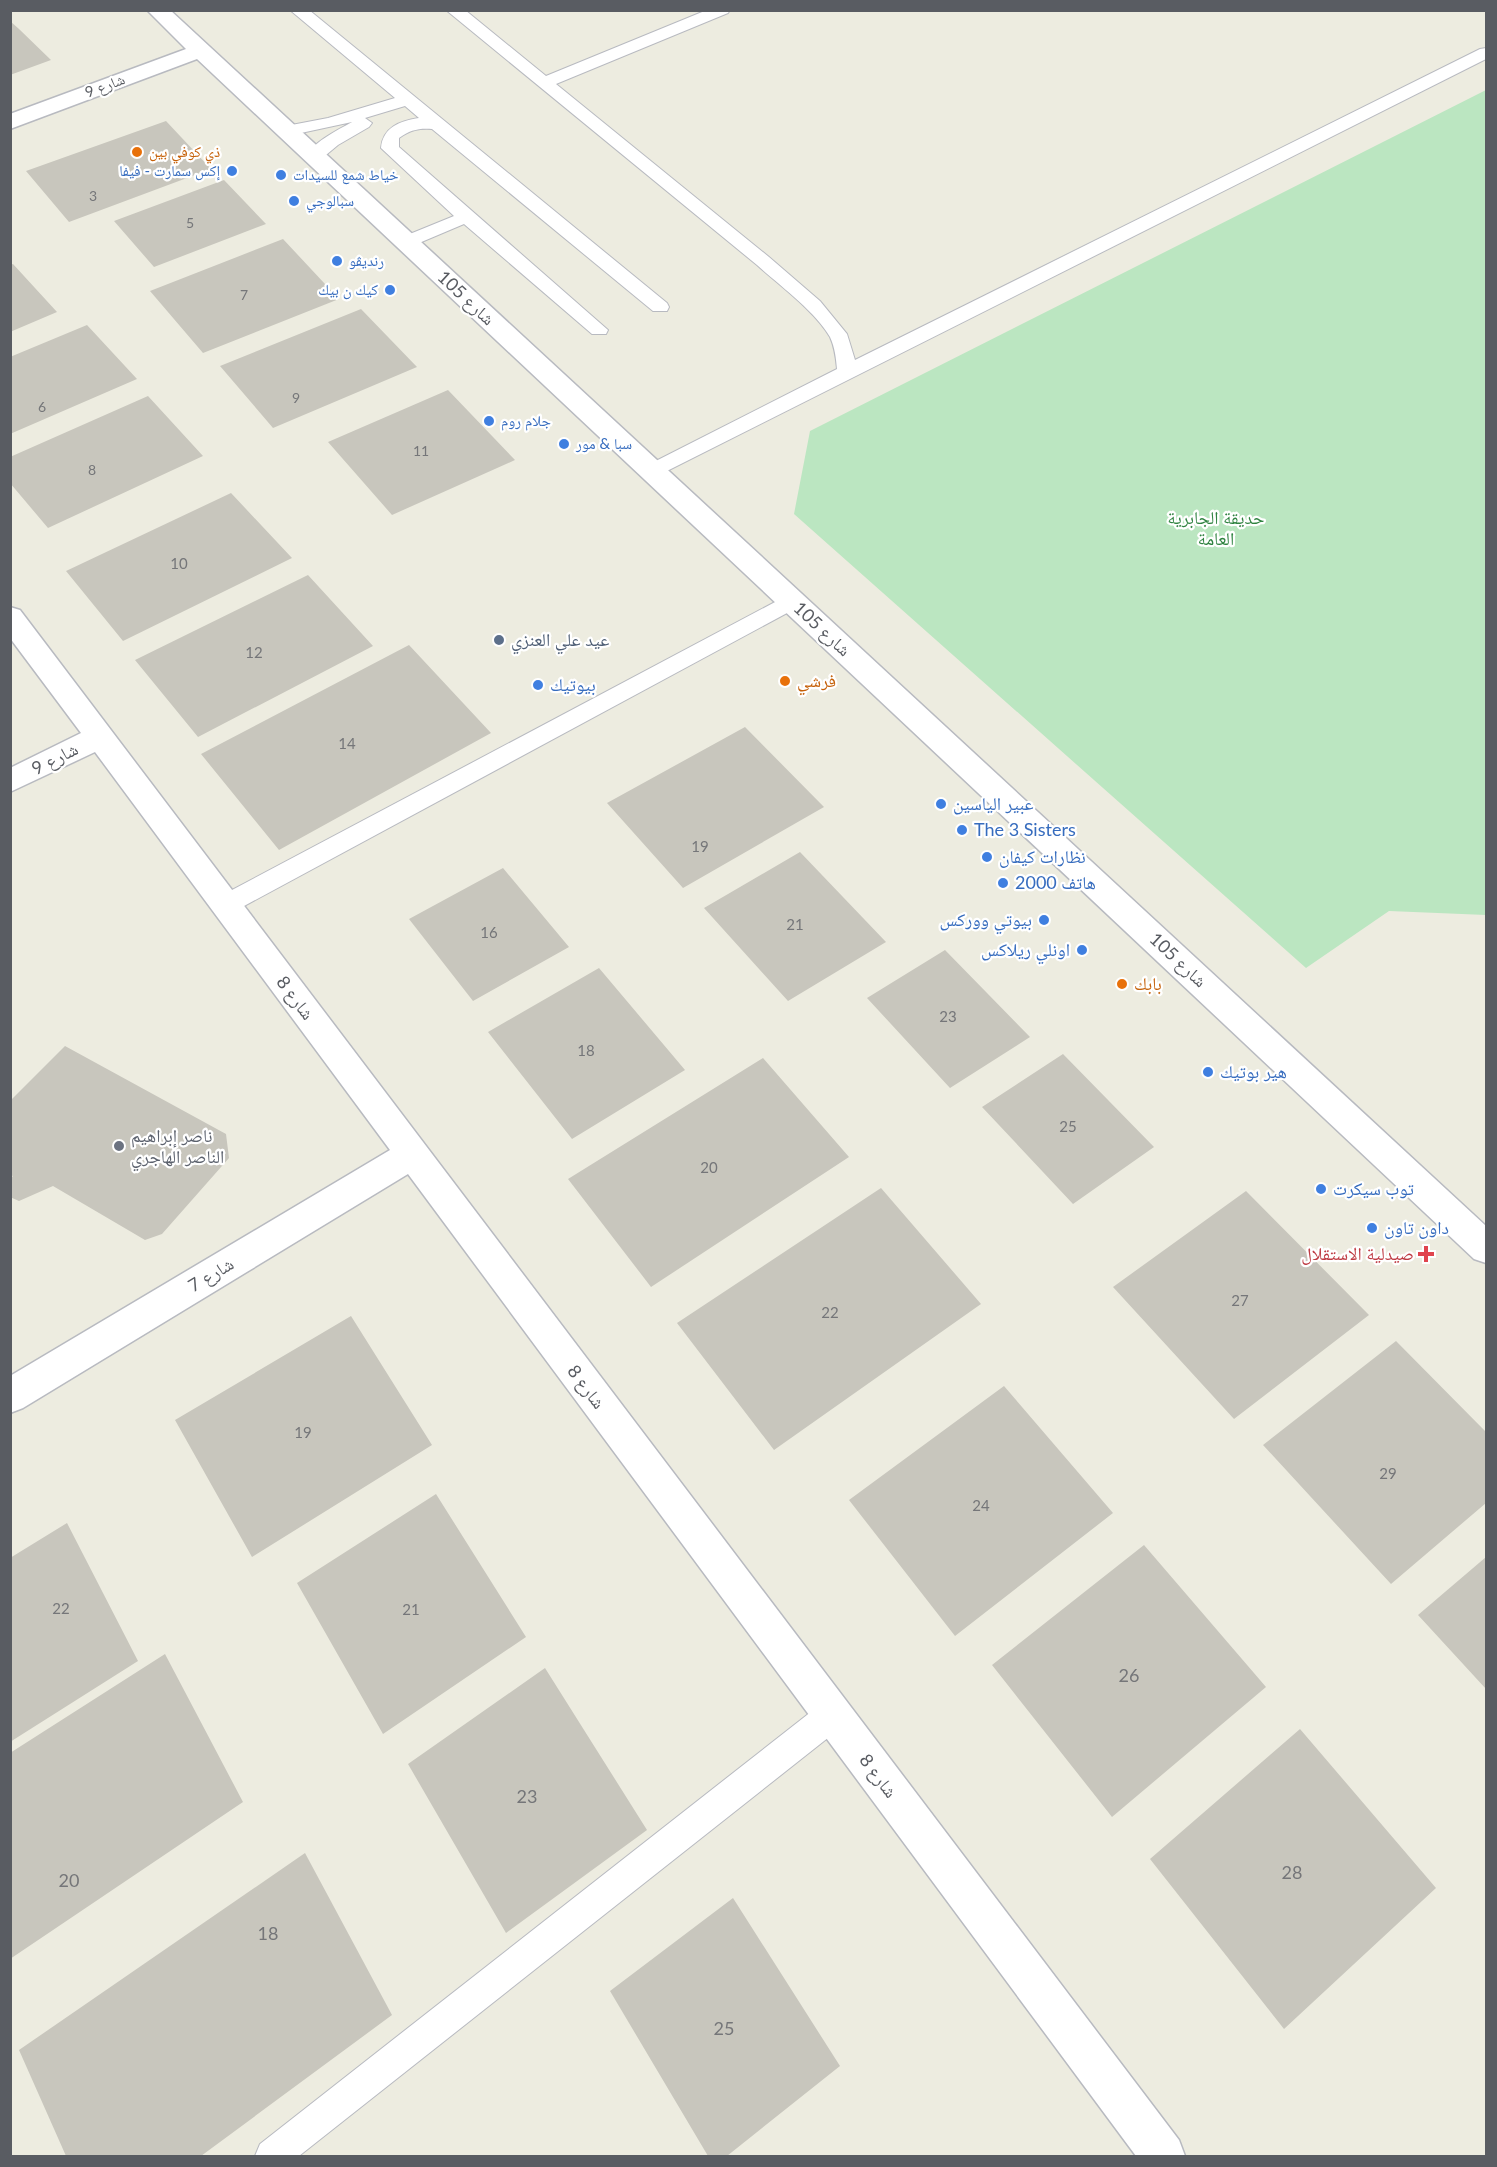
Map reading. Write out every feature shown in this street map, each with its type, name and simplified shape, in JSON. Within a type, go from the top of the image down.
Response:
[{"type":"street","name":"شارع 105","points":[[157,10],[1486,1248]]},
{"type":"street","name":"شارع 9","points":[[10,122],[200,51]]},
{"type":"street","name":"شارع 8","points":[[10,617],[1163,2157]]},
{"type":"street","name":"شارع 9","points":[[10,782],[99,737]]},
{"type":"street","name":"شارع 7","points":[[10,1396],[412,1154]]},
{"type":"lane","points":[[298,10],[660,307]]},
{"type":"lane","points":[[454,10],[813,305],[825,317],[842,343],[847,372]]},
{"type":"lane","points":[[544,83],[722,10]]},
{"type":"lane","points":[[652,471],[1486,53]]},
{"type":"lane","points":[[287,131],[385,108],[407,100]]},
{"type":"lane","points":[[314,156],[332,141],[385,108]]},
{"type":"lane","points":[[440,125],[421,123],[403,127],[391,137],[390,148],[465,217],[599,330]]},
{"type":"lane","points":[[406,242],[465,217]]},
{"type":"lane","points":[[225,905],[792,601]]},
{"type":"lane","points":[[272,2157],[832,1715]]},
{"type":"green space","name":"حديقة الجابرية العامة","points":[[1486,90],[1486,915],[1389,911],[1306,968],[794,514],[810,431]]},
{"type":"building","points":[[10,21],[19,29],[51,60],[10,75]]},
{"type":"building","points":[[166,121],[211,169],[69,222],[26,171]]},
{"type":"building","points":[[224,180],[266,224],[154,267],[114,221]]},
{"type":"building","points":[[283,239],[339,299],[203,353],[150,291]]},
{"type":"building","points":[[13,264],[57,312],[10,332],[10,265]]},
{"type":"building","points":[[361,309],[417,367],[273,428],[220,366]]},
{"type":"building","points":[[87,325],[137,379],[10,434],[10,357]]},
{"type":"building","points":[[448,390],[515,460],[392,515],[328,442]]},
{"type":"building","points":[[148,396],[203,456],[48,528],[10,483],[10,457]]},
{"type":"building","points":[[231,493],[292,558],[123,641],[66,571]]},
{"type":"building","points":[[308,575],[373,646],[198,737],[135,660]]},
{"type":"building","points":[[409,645],[491,733],[279,850],[201,754]]},
{"type":"building","points":[[745,727],[824,807],[683,888],[607,803]]},
{"type":"building","points":[[800,852],[886,942],[788,1001],[704,908]]},
{"type":"building","points":[[503,868],[569,947],[473,1001],[409,919]]},
{"type":"building","points":[[945,950],[1030,1037],[950,1088],[867,998]]},
{"type":"building","points":[[599,968],[685,1070],[572,1139],[488,1032]]},
{"type":"building","name":"ناصر إبراهيم الناصر الهاجري","points":[[65,1046],[226,1134],[229,1158],[162,1234],[145,1240],[53,1186],[19,1201],[10,1197],[10,1179],[13,1176],[10,1175],[10,1101]]},
{"type":"building","points":[[1063,1054],[1154,1147],[1073,1204],[982,1107]]},
{"type":"building","points":[[763,1058],[849,1157],[651,1287],[568,1179]]},
{"type":"building","points":[[881,1188],[981,1304],[774,1450],[677,1323]]},
{"type":"building","points":[[1246,1191],[1369,1315],[1234,1419],[1113,1287]]},
{"type":"building","points":[[351,1316],[432,1445],[252,1557],[175,1420]]},
{"type":"building","points":[[1396,1341],[1486,1432],[1486,1503],[1391,1584],[1263,1445]]},
{"type":"building","points":[[1004,1386],[1113,1513],[955,1636],[849,1500]]},
{"type":"building","points":[[436,1494],[526,1637],[383,1734],[297,1583]]},
{"type":"building","points":[[67,1523],[138,1661],[10,1742],[10,1558]]},
{"type":"building","points":[[1144,1545],[1266,1687],[1112,1817],[992,1665]]},
{"type":"building","points":[[1486,1557],[1486,1689],[1418,1615]]},
{"type":"building","points":[[165,1654],[243,1802],[10,1959],[10,1753]]},
{"type":"building","points":[[545,1668],[647,1830],[506,1933],[408,1764]]},
{"type":"building","points":[[1300,1729],[1436,1888],[1284,2029],[1150,1859]]},
{"type":"building","points":[[305,1853],[392,2015],[201,2156],[66,2156],[19,2050]]},
{"type":"building","points":[[733,1898],[840,2066],[727,2156],[708,2156],[610,1991]]},
{"type":"place","name":"ذي كوفي بين","points":[[137,152]]},
{"type":"place","name":"إكس سمارت - فيفا","points":[[232,171]]},
{"type":"place","name":"خياط شمع للسيدات","points":[[281,175]]},
{"type":"place","name":"سبالوجي","points":[[294,201]]},
{"type":"place","name":"رنديڤو","points":[[337,261]]},
{"type":"place","name":"كيك ن بيك","points":[[390,290]]},
{"type":"place","name":"جلام روم","points":[[489,421]]},
{"type":"place","name":"سبا & مور","points":[[564,444]]},
{"type":"place","name":"عيد علي العنزي","points":[[499,640]]},
{"type":"place","name":"فرشي","points":[[785,681]]},
{"type":"place","name":"بيوتيك","points":[[538,685]]},
{"type":"place","name":"عبير الياسين","points":[[941,804]]},
{"type":"place","name":"The 3 Sisters","points":[[962,830]]},
{"type":"place","name":"نظارات كيفان","points":[[987,857]]},
{"type":"place","name":"هاتف 2000","points":[[1003,883]]},
{"type":"place","name":"بيوتي ووركس","points":[[1044,920]]},
{"type":"place","name":"اونلي ريلاكس","points":[[1082,950]]},
{"type":"place","name":"بابك","points":[[1122,984]]},
{"type":"place","name":"هير بوتيك","points":[[1208,1072]]},
{"type":"place","name":"ناصر إبراهيم الناصر الهاجري","points":[[119,1146]]},
{"type":"place","name":"توب سيكرت","points":[[1321,1189]]},
{"type":"place","name":"داون تاون","points":[[1372,1228]]},
{"type":"place","name":"صيدلية الاستقلال","points":[[1426,1254]]}]
